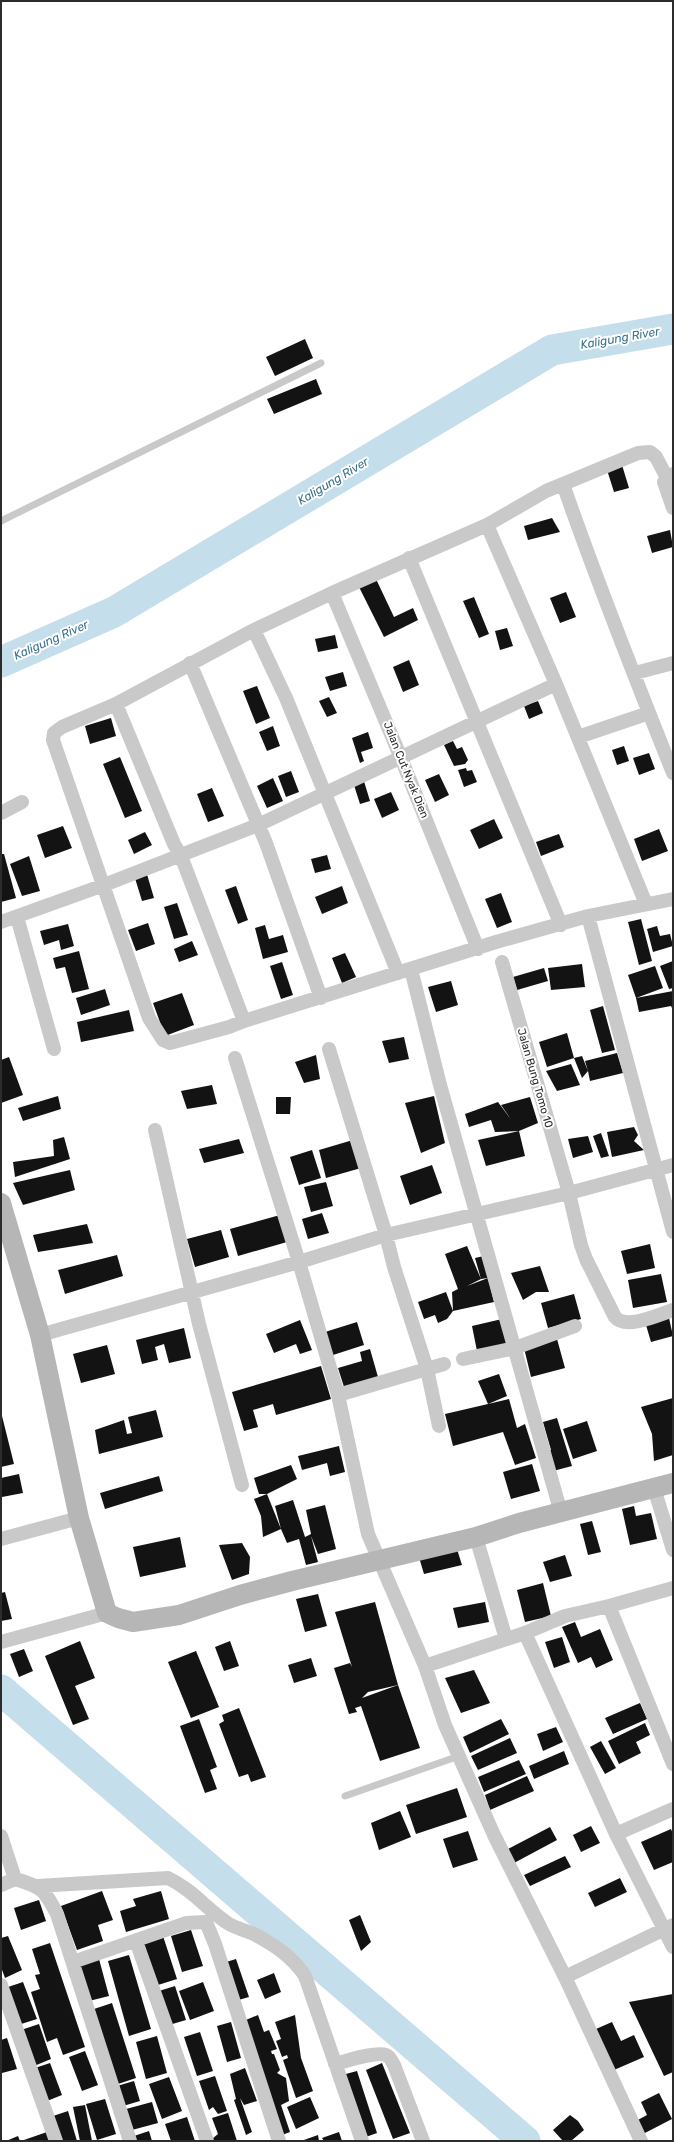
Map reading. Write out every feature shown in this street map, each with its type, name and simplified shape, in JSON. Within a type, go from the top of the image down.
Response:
[{"type":"main road","points":[[1,1203],[40,1335],[79,1518],[108,1613],[118,1618],[133,1622],[179,1615],[240,1595],[476,1537],[664,1486]]},
{"type":"street","points":[[673,508],[664,482],[670,476],[656,457],[650,452],[638,454],[546,491],[487,525],[409,558],[254,630],[116,704],[62,727],[54,733],[53,740],[149,1018],[162,1040],[170,1044],[404,971],[588,916],[673,899]]},
{"type":"street","points":[[563,484],[600,591],[635,673],[673,774]]},
{"type":"street","points":[[487,525],[556,684],[646,904]]},
{"type":"street","points":[[409,558],[561,925]]},
{"type":"street","name":"Jalan Cut Nyak Dien","points":[[332,593],[401,758],[478,949]]},
{"type":"street","points":[[254,630],[286,698],[325,793],[404,971],[440,1085],[478,1215],[561,1513]]},
{"type":"street","points":[[635,673],[673,662]]},
{"type":"street","points":[[190,663],[258,825],[321,998]]},
{"type":"street","points":[[1,922],[104,885],[258,825],[556,684]]},
{"type":"street","points":[[116,704],[180,856],[244,1021]]},
{"type":"street","points":[[578,737],[649,713]]},
{"type":"street","points":[[1,813],[22,802]]},
{"type":"street","points":[[588,916],[673,1232]]},
{"type":"street","points":[[17,917],[54,1049]]},
{"type":"street","name":"Jalan Bung Tomo 10","points":[[502,962],[569,1193],[586,1259],[618,1320],[629,1323],[673,1310]]},
{"type":"street","points":[[329,1049],[426,1369],[439,1426]]},
{"type":"street","points":[[235,1058],[299,1262],[338,1395],[368,1534],[381,1561],[425,1666],[445,1725],[494,1835],[565,1977],[641,2141]]},
{"type":"street","points":[[155,1130],[192,1292],[242,1485]]},
{"type":"street","points":[[40,1335],[299,1262],[386,1235],[569,1193],[673,1165]]},
{"type":"street","points":[[463,1359],[515,1348],[575,1326]]},
{"type":"street","points":[[338,1395],[444,1364]]},
{"type":"street","points":[[664,1486],[673,1550]]},
{"type":"street","points":[[1,1538],[79,1518]]},
{"type":"street","points":[[476,1537],[506,1639]]},
{"type":"street","points":[[425,1666],[525,1633],[565,1616],[609,1606],[673,1588]]},
{"type":"street","points":[[609,1606],[673,1764]]},
{"type":"street","points":[[1,1642],[108,1613]]},
{"type":"street","points":[[525,1633],[616,1834],[669,1926],[673,1947]]},
{"type":"street","points":[[616,1834],[673,1809]]},
{"type":"street","points":[[1,1836],[15,1880]]},
{"type":"street","points":[[1,1885],[15,1880],[38,1886],[168,1878],[186,1887],[227,1922],[254,1934],[286,1954],[296,1963],[305,1976],[362,2141]]},
{"type":"street","points":[[38,1886],[49,1898],[57,1914],[130,2141]]},
{"type":"street","points":[[206,1922],[215,1944],[279,2141]]},
{"type":"street","points":[[73,1962],[186,1923],[227,1922]]},
{"type":"street","points":[[565,1977],[669,1926]]},
{"type":"street","points":[[136,1941],[207,2141]]},
{"type":"street","points":[[1,1985],[56,2141]]},
{"type":"street","points":[[335,2064],[378,2054],[389,2057],[394,2065],[422,2141]]},
{"type":"lane","points":[[1,521],[321,363]]},
{"type":"lane","points":[[345,1796],[460,1756]]},
{"type":"building","points":[[305,339],[313,358],[275,376],[266,357]]},
{"type":"building","points":[[316,379],[322,394],[274,414],[267,399]]},
{"type":"building","points":[[622,465],[629,488],[614,492],[607,470]]},
{"type":"building","points":[[552,518],[560,532],[528,540],[524,526]]},
{"type":"building","points":[[670,530],[673,547],[652,553],[647,536]]},
{"type":"building","points":[[376,579],[394,617],[413,608],[418,620],[384,637],[359,587]]},
{"type":"building","points":[[566,592],[576,617],[560,623],[550,598]]},
{"type":"building","points":[[474,597],[489,634],[479,638],[463,601]]},
{"type":"building","points":[[507,628],[513,646],[500,650],[495,631]]},
{"type":"building","points":[[335,635],[338,648],[318,652],[315,639]]},
{"type":"building","points":[[409,660],[419,685],[403,692],[393,667]]},
{"type":"building","points":[[343,672],[347,686],[330,691],[325,677]]},
{"type":"building","points":[[257,686],[270,718],[256,724],[243,691]]},
{"type":"building","points":[[329,697],[337,713],[327,717],[319,701]]},
{"type":"building","points":[[538,701],[543,713],[529,719],[524,706]]},
{"type":"building","points":[[111,718],[116,736],[90,744],[85,726]]},
{"type":"building","points":[[273,726],[280,746],[267,751],[259,732]]},
{"type":"building","points":[[368,732],[373,748],[361,752],[364,761],[360,763],[352,738]]},
{"type":"building","points":[[453,741],[457,749],[462,747],[468,760],[465,764],[454,766],[444,745]]},
{"type":"building","points":[[624,746],[629,761],[617,765],[612,750]]},
{"type":"building","points":[[649,753],[655,769],[639,775],[633,758]]},
{"type":"building","points":[[120,757],[142,811],[125,818],[103,764]]},
{"type":"building","points":[[466,768],[467,771],[472,770],[477,782],[464,787],[458,770]]},
{"type":"building","points":[[291,771],[299,792],[286,797],[278,776]]},
{"type":"building","points":[[439,774],[449,795],[435,802],[425,780]]},
{"type":"building","points":[[273,778],[283,801],[267,808],[257,786]]},
{"type":"building","points":[[363,778],[370,801],[360,804],[353,782]]},
{"type":"building","points":[[212,788],[224,816],[208,822],[197,794]]},
{"type":"building","points":[[391,792],[399,810],[382,818],[374,799]]},
{"type":"building","points":[[494,819],[503,838],[479,849],[470,830]]},
{"type":"building","points":[[63,826],[72,848],[45,858],[37,835]]},
{"type":"building","points":[[659,829],[668,851],[642,861],[634,839]]},
{"type":"building","points":[[145,832],[152,845],[134,854],[128,840]]},
{"type":"building","points":[[559,834],[564,847],[541,856],[536,842]]},
{"type":"building","points":[[1,854],[4,854],[16,898],[1,902]]},
{"type":"building","points":[[327,855],[331,869],[315,873],[311,859]]},
{"type":"building","points":[[29,856],[40,891],[22,896],[10,864]]},
{"type":"building","points":[[146,871],[154,898],[142,901],[134,875]]},
{"type":"building","points":[[236,886],[248,920],[238,924],[225,890]]},
{"type":"building","points":[[342,886],[348,903],[322,914],[315,897]]},
{"type":"building","points":[[501,893],[512,922],[497,928],[485,899]]},
{"type":"building","points":[[177,903],[188,935],[174,939],[164,907]]},
{"type":"building","points":[[641,919],[652,961],[639,965],[628,922]]},
{"type":"building","points":[[148,923],[155,944],[136,951],[128,930]]},
{"type":"building","points":[[68,924],[74,946],[61,950],[59,940],[44,945],[40,931]]},
{"type":"building","points":[[265,925],[269,939],[283,935],[288,952],[263,959],[255,928]]},
{"type":"building","points":[[657,926],[660,936],[670,934],[673,946],[653,952],[647,929]]},
{"type":"building","points":[[192,941],[198,955],[179,962],[174,949]]},
{"type":"building","points":[[79,951],[89,989],[72,993],[65,967],[56,969],[53,958]]},
{"type":"building","points":[[345,953],[356,977],[342,983],[332,958]]},
{"type":"building","points":[[673,961],[673,988],[669,989],[660,966]]},
{"type":"building","points":[[282,962],[293,995],[281,999],[270,966]]},
{"type":"building","points":[[582,964],[585,987],[551,990],[548,968]]},
{"type":"building","points":[[655,966],[663,988],[636,998],[628,975]]},
{"type":"building","points":[[544,968],[548,981],[517,990],[513,977]]},
{"type":"building","points":[[451,981],[458,1005],[436,1012],[428,987]]},
{"type":"building","points":[[105,989],[110,1005],[81,1015],[76,998]]},
{"type":"building","points":[[673,991],[673,1010],[671,1006],[639,1012],[636,998]]},
{"type":"building","points":[[182,993],[194,1025],[165,1036],[153,1003]]},
{"type":"building","points":[[603,1006],[615,1050],[602,1053],[590,1010]]},
{"type":"building","points":[[129,1010],[134,1031],[81,1042],[77,1022]]},
{"type":"building","points":[[567,1033],[574,1058],[547,1067],[539,1042]]},
{"type":"building","points":[[404,1037],[409,1059],[389,1063],[382,1041]]},
{"type":"building","points":[[617,1053],[623,1073],[590,1081],[585,1061]]},
{"type":"building","points":[[316,1055],[320,1079],[304,1083],[295,1062]]},
{"type":"building","points":[[582,1056],[588,1071],[582,1078],[574,1058]]},
{"type":"building","points":[[9,1057],[23,1095],[1,1103],[1,1060]]},
{"type":"building","points":[[571,1064],[580,1085],[557,1091],[546,1071]]},
{"type":"building","points":[[212,1085],[217,1104],[187,1109],[181,1091]]},
{"type":"building","points":[[58,1096],[61,1109],[23,1121],[18,1108]]},
{"type":"building","points":[[434,1096],[445,1143],[421,1153],[405,1103]]},
{"type":"building","points":[[276,1097],[291,1097],[290,1114],[276,1114]]},
{"type":"building","points":[[530,1097],[538,1123],[519,1131],[495,1132],[491,1120],[469,1127],[465,1114],[498,1102],[512,1121],[501,1105]]},
{"type":"building","points":[[634,1127],[638,1135],[634,1141],[644,1150],[612,1157],[607,1132]]},
{"type":"building","points":[[519,1131],[525,1156],[486,1166],[478,1140]]},
{"type":"building","points":[[601,1133],[609,1156],[601,1158],[593,1136]]},
{"type":"building","points":[[588,1136],[593,1152],[573,1158],[568,1139]]},
{"type":"building","points":[[64,1137],[70,1159],[15,1177],[13,1162],[54,1156],[53,1140]]},
{"type":"building","points":[[239,1139],[244,1153],[204,1163],[199,1149]]},
{"type":"building","points":[[353,1140],[361,1168],[326,1178],[319,1150]]},
{"type":"building","points":[[312,1150],[321,1178],[299,1185],[290,1157]]},
{"type":"building","points":[[432,1165],[442,1193],[410,1205],[400,1176]]},
{"type":"building","points":[[70,1170],[75,1190],[23,1205],[13,1183]]},
{"type":"building","points":[[326,1182],[333,1206],[311,1212],[304,1187]]},
{"type":"building","points":[[322,1213],[329,1233],[308,1239],[302,1219]]},
{"type":"building","points":[[280,1215],[287,1242],[238,1256],[230,1229]]},
{"type":"building","points":[[87,1224],[93,1243],[38,1252],[33,1235]]},
{"type":"building","points":[[221,1230],[229,1257],[195,1267],[187,1239]]},
{"type":"building","points":[[650,1244],[655,1268],[627,1274],[621,1251]]},
{"type":"building","points":[[467,1246],[481,1279],[467,1286],[488,1278],[494,1302],[453,1311],[452,1292],[458,1289],[445,1254]]},
{"type":"building","points":[[117,1255],[123,1276],[65,1294],[58,1270]]},
{"type":"building","points":[[488,1255],[494,1277],[481,1279],[475,1258]]},
{"type":"building","points":[[540,1266],[549,1292],[536,1292],[523,1300],[511,1273]]},
{"type":"building","points":[[661,1274],[667,1302],[633,1308],[628,1280]]},
{"type":"building","points":[[446,1292],[453,1311],[447,1319],[438,1323],[435,1315],[424,1319],[418,1302]]},
{"type":"building","points":[[574,1294],[581,1319],[548,1328],[541,1303]]},
{"type":"building","points":[[669,1318],[673,1336],[651,1342],[646,1325]]},
{"type":"building","points":[[502,1319],[507,1345],[477,1351],[472,1326]]},
{"type":"building","points":[[300,1320],[312,1350],[300,1354],[296,1344],[274,1353],[266,1334]]},
{"type":"building","points":[[357,1322],[364,1345],[333,1355],[325,1332]]},
{"type":"building","points":[[184,1328],[191,1358],[169,1363],[164,1344],[155,1347],[158,1360],[142,1364],[136,1340]]},
{"type":"building","points":[[557,1339],[565,1368],[531,1377],[524,1348]]},
{"type":"building","points":[[107,1345],[115,1374],[81,1383],[73,1354]]},
{"type":"building","points":[[370,1349],[378,1377],[344,1387],[338,1368],[362,1361],[360,1352]]},
{"type":"building","points":[[321,1366],[331,1399],[276,1415],[273,1404],[253,1410],[258,1427],[244,1431],[232,1392]]},
{"type":"building","points":[[499,1374],[507,1396],[488,1404],[478,1381]]},
{"type":"building","points":[[673,1398],[673,1455],[654,1461],[652,1434],[641,1407]]},
{"type":"building","points":[[509,1399],[517,1428],[525,1424],[536,1458],[515,1465],[503,1432],[453,1446],[445,1414]]},
{"type":"building","points":[[156,1410],[163,1437],[99,1454],[95,1430],[124,1420],[127,1434],[132,1433],[128,1417]]},
{"type":"building","points":[[1,1412],[14,1464],[1,1467]]},
{"type":"building","points":[[557,1418],[572,1466],[553,1471],[547,1451],[551,1450],[543,1422]]},
{"type":"building","points":[[587,1421],[597,1451],[573,1459],[563,1429]]},
{"type":"building","points":[[339,1446],[345,1472],[330,1476],[327,1463],[302,1470],[298,1456]]},
{"type":"building","points":[[532,1464],[540,1491],[511,1499],[503,1472]]},
{"type":"building","points":[[291,1465],[297,1479],[267,1494],[259,1494],[254,1478]]},
{"type":"building","points":[[19,1474],[23,1493],[2,1497],[1,1478]]},
{"type":"building","points":[[159,1476],[163,1491],[105,1509],[100,1493]]},
{"type":"building","points":[[267,1494],[281,1529],[263,1537],[261,1516],[254,1499]]},
{"type":"building","points":[[293,1500],[305,1537],[311,1534],[306,1510],[325,1505],[336,1549],[318,1554],[311,1536],[318,1562],[306,1565],[299,1539],[287,1543],[281,1529],[275,1506]]},
{"type":"building","points":[[634,1506],[636,1516],[651,1513],[657,1539],[630,1545],[622,1509]]},
{"type":"building","points":[[592,1521],[601,1552],[588,1555],[580,1524]]},
{"type":"building","points":[[180,1537],[186,1567],[140,1577],[133,1547]]},
{"type":"building","points":[[242,1543],[250,1557],[249,1574],[232,1580],[219,1545]]},
{"type":"building","points":[[456,1546],[462,1565],[424,1574],[418,1554]]},
{"type":"building","points":[[565,1555],[572,1576],[550,1582],[543,1562]]},
{"type":"building","points":[[543,1583],[551,1616],[525,1622],[517,1590]]},
{"type":"building","points":[[5,1592],[12,1619],[1,1621],[1,1593]]},
{"type":"building","points":[[318,1594],[327,1626],[305,1632],[296,1599]]},
{"type":"building","points":[[375,1602],[398,1685],[420,1748],[380,1761],[361,1706],[355,1708],[357,1712],[349,1714],[334,1668],[350,1663],[352,1667],[335,1612]],"holes":[[[398,1685],[362,1698],[368,1692]]]},
{"type":"building","points":[[485,1602],[489,1622],[458,1628],[453,1608]]},
{"type":"building","points":[[575,1622],[581,1637],[600,1629],[613,1660],[596,1668],[591,1657],[578,1663],[562,1627]]},
{"type":"building","points":[[562,1637],[570,1662],[554,1668],[545,1642]]},
{"type":"building","points":[[80,1641],[95,1678],[75,1686],[89,1719],[73,1725],[45,1656]]},
{"type":"building","points":[[230,1641],[239,1666],[224,1671],[215,1647]]},
{"type":"building","points":[[24,1649],[33,1671],[19,1677],[10,1654]]},
{"type":"building","points":[[196,1651],[219,1707],[191,1718],[168,1662]]},
{"type":"building","points":[[311,1658],[317,1676],[294,1683],[288,1665]]},
{"type":"building","points":[[474,1670],[490,1703],[461,1713],[445,1678]]},
{"type":"building","points":[[640,1703],[647,1719],[613,1734],[605,1718]]},
{"type":"building","points":[[239,1708],[266,1777],[251,1782],[248,1774],[239,1777],[219,1724],[224,1721],[222,1715]]},
{"type":"building","points":[[199,1719],[217,1767],[210,1770],[217,1789],[205,1793],[180,1726]]},
{"type":"building","points":[[501,1719],[509,1734],[470,1753],[463,1737]]},
{"type":"building","points":[[645,1723],[650,1735],[636,1742],[641,1753],[619,1764],[608,1741]]},
{"type":"building","points":[[556,1727],[563,1742],[543,1751],[537,1734]]},
{"type":"building","points":[[510,1738],[517,1753],[478,1770],[471,1756]]},
{"type":"building","points":[[601,1741],[616,1768],[605,1774],[590,1747]]},
{"type":"building","points":[[564,1751],[569,1764],[534,1779],[529,1766]]},
{"type":"building","points":[[519,1760],[526,1774],[484,1792],[478,1777]]},
{"type":"building","points":[[527,1776],[534,1791],[490,1810],[485,1795]]},
{"type":"building","points":[[457,1788],[467,1817],[416,1834],[406,1805]]},
{"type":"building","points":[[400,1811],[411,1837],[379,1850],[371,1823]]},
{"type":"building","points":[[591,1826],[600,1843],[581,1852],[573,1835]]},
{"type":"building","points":[[550,1827],[557,1840],[514,1863],[508,1849]]},
{"type":"building","points":[[671,1829],[673,1834],[673,1862],[654,1870],[641,1842]]},
{"type":"building","points":[[468,1831],[478,1860],[453,1868],[443,1839]]},
{"type":"building","points":[[565,1856],[571,1867],[530,1886],[524,1875]]},
{"type":"building","points":[[620,1878],[627,1892],[595,1907],[588,1893]]},
{"type":"building","points":[[102,1891],[113,1920],[98,1925],[103,1941],[77,1950],[61,1906]]},
{"type":"building","points":[[161,1891],[169,1919],[126,1932],[120,1911],[136,1906],[133,1899]]},
{"type":"building","points":[[39,1900],[46,1921],[21,1930],[14,1908]]},
{"type":"building","points":[[360,1915],[371,1942],[361,1951],[349,1920]]},
{"type":"building","points":[[191,1930],[203,1966],[182,1972],[171,1936]]},
{"type":"building","points":[[8,1936],[22,1970],[5,1978],[1,1967],[1,1938]]},
{"type":"building","points":[[163,1936],[177,1979],[158,1985],[143,1942]]},
{"type":"building","points":[[50,1943],[85,2047],[63,2055],[57,2038],[47,2042],[31,1992],[40,1989],[35,1975],[40,1974],[32,1949]]},
{"type":"building","points":[[129,1955],[151,2029],[129,2036],[108,1961]]},
{"type":"building","points":[[99,1959],[109,1996],[89,2001],[79,1964]]},
{"type":"building","points":[[236,1959],[249,1997],[235,2001],[223,1963]]},
{"type":"building","points":[[274,1973],[281,1992],[265,1999],[257,1980]]},
{"type":"building","points":[[23,1982],[37,2019],[18,2025],[5,1988]]},
{"type":"building","points":[[203,1982],[214,2011],[190,2020],[179,1991]]},
{"type":"building","points":[[175,1986],[186,2020],[169,2025],[159,1991]]},
{"type":"building","points":[[673,1994],[673,2072],[664,2076],[629,2002]]},
{"type":"building","points":[[112,2003],[136,2078],[118,2084],[94,2009]]},
{"type":"building","points":[[258,2015],[264,2032],[269,2030],[277,2049],[271,2051],[272,2054],[274,2054],[280,2070],[277,2073],[286,2078],[289,2101],[281,2105],[290,2132],[282,2135],[241,2022]]},
{"type":"building","points":[[295,2015],[301,2058],[313,2091],[296,2098],[283,2060],[288,2058],[287,2055],[282,2057],[276,2041],[281,2039],[275,2022]]},
{"type":"building","points":[[231,2022],[241,2058],[227,2062],[217,2026]]},
{"type":"building","points":[[612,2022],[621,2041],[634,2035],[644,2057],[607,2073],[589,2032]]},
{"type":"building","points":[[39,2024],[51,2059],[34,2066],[21,2030]]},
{"type":"building","points":[[200,2032],[213,2071],[197,2076],[184,2037]]},
{"type":"building","points":[[157,2036],[167,2073],[146,2079],[136,2042]]},
{"type":"building","points":[[7,2038],[17,2069],[2,2073],[1,2040]]},
{"type":"building","points":[[85,2051],[98,2085],[82,2091],[69,2057]]},
{"type":"building","points":[[50,2063],[62,2095],[47,2101],[35,2068]]},
{"type":"building","points":[[382,2063],[410,2133],[393,2139],[366,2070]]},
{"type":"building","points":[[245,2068],[257,2101],[244,2105],[240,2098],[252,2132],[246,2135],[234,2100],[236,2099],[230,2074]]},
{"type":"building","points":[[357,2071],[377,2133],[363,2138],[342,2075]]},
{"type":"building","points":[[215,2076],[227,2111],[218,2114],[213,2107],[209,2110],[199,2081]]},
{"type":"building","points":[[169,2077],[182,2111],[162,2119],[149,2084]]},
{"type":"building","points":[[134,2081],[140,2101],[123,2106],[117,2086]]},
{"type":"building","points":[[659,2093],[672,2119],[643,2134],[636,2121],[647,2115],[641,2102]]},
{"type":"building","points":[[310,2097],[319,2118],[296,2129],[287,2107]]},
{"type":"building","points":[[105,2099],[116,2134],[97,2140],[86,2104]]},
{"type":"building","points":[[152,2102],[158,2123],[132,2130],[126,2109]]},
{"type":"building","points":[[85,2105],[92,2141],[80,2141],[73,2107]]},
{"type":"building","points":[[68,2111],[77,2141],[58,2141],[50,2117]]},
{"type":"building","points":[[228,2113],[237,2141],[213,2141],[212,2139],[218,2134],[212,2118]]},
{"type":"building","points":[[570,2115],[578,2121],[584,2130],[571,2141],[563,2141],[553,2130]]},
{"type":"building","points":[[187,2117],[195,2141],[171,2141],[165,2124]]},
{"type":"building","points":[[149,2131],[152,2141],[136,2141],[134,2136]]},
{"type":"building","points":[[47,2132],[50,2141],[21,2141]]},
{"type":"building","points":[[339,2132],[342,2141],[324,2141],[322,2138]]},
{"type":"building","points":[[318,2135],[319,2141],[301,2141]]},
{"type":"building","points":[[18,2136],[20,2141],[6,2141]]},
{"type":"waterway","name":"Kaligung River","points":[[1,662],[114,612],[552,350],[673,329]]},
{"type":"waterway","points":[[1,1690],[525,2141]]}]
